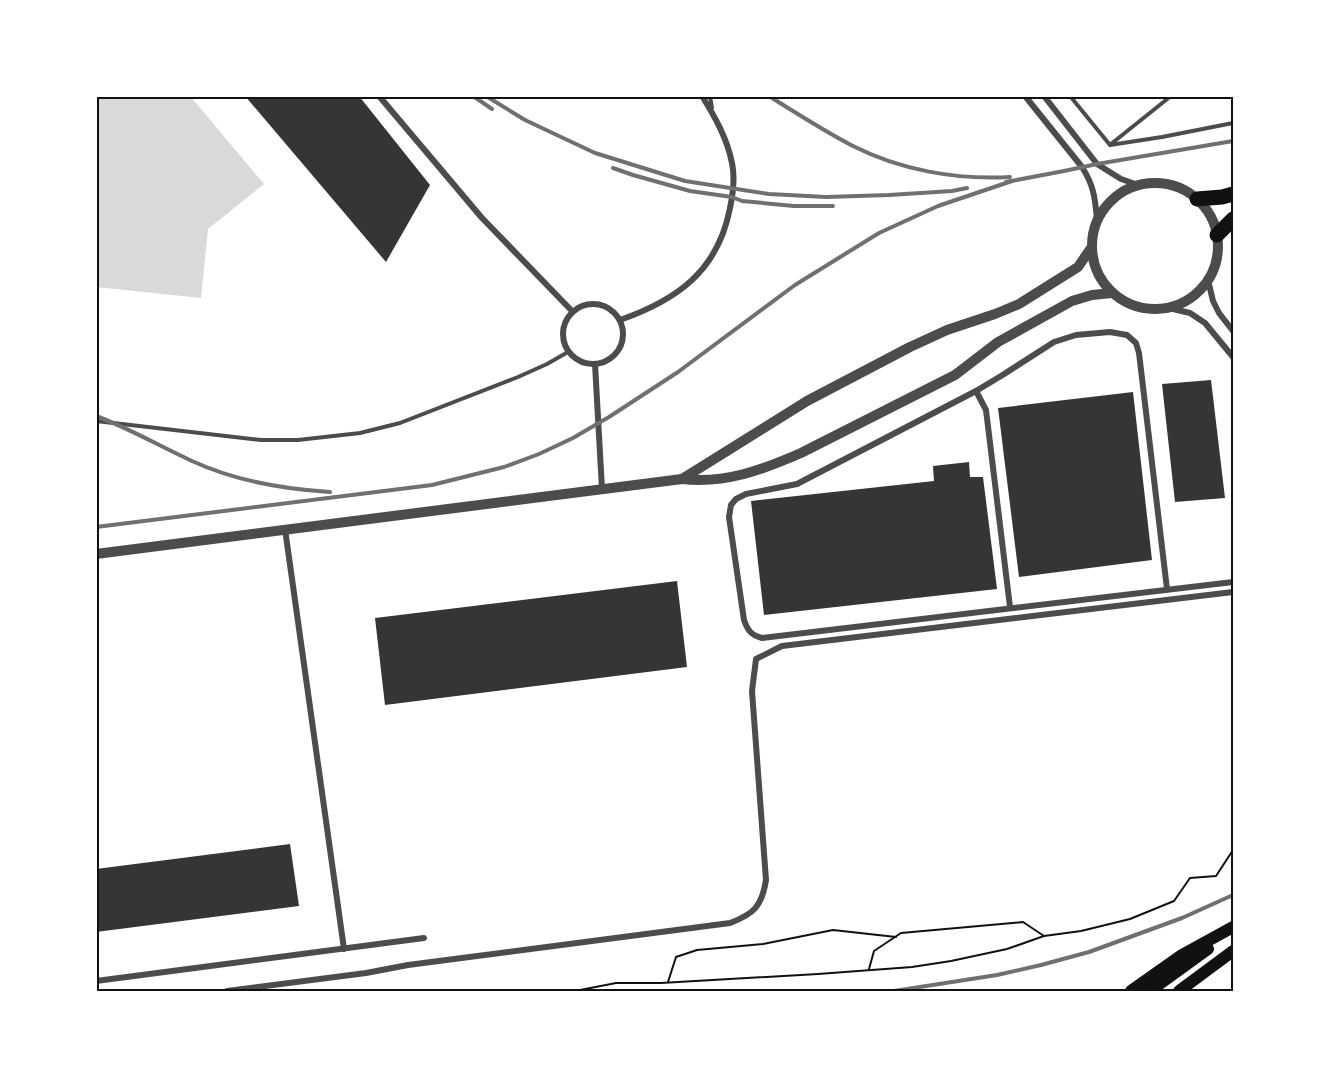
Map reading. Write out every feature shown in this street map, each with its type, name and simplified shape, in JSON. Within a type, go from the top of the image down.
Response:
[{"type":"highway","points":[[1197,199],[1233,194]]},
{"type":"highway","points":[[1217,235],[1233,219]]},
{"type":"main road","points":[[1131,991],[1182,955],[1233,929]]},
{"type":"main road","points":[[1150,991],[1233,929]]},
{"type":"main road","points":[[1179,991],[1233,951]]},
{"type":"street","points":[[380,96],[482,218],[572,311]]},
{"type":"street","points":[[620,320],[645,311],[682,290],[698,275],[722,238],[732,197],[733,166],[727,142],[702,96]]},
{"type":"street","points":[[1025,96],[1088,176],[1093,189],[1097,219]]},
{"type":"street","points":[[1044,96],[1097,164],[1138,185]]},
{"type":"street","points":[[1169,308],[1198,293],[1208,280],[1215,266],[1218,250],[1217,235],[1210,215],[1197,199],[1179,187],[1159,183],[1138,185],[1121,192],[1107,204],[1097,219],[1091,249],[1094,265],[1101,280],[1112,293],[1129,304],[1149,309],[1169,308],[1190,313],[1205,323],[1233,357]]},
{"type":"street","points":[[682,479],[807,401],[947,330],[1019,304],[1078,267],[1091,249]]},
{"type":"street","points":[[1208,280],[1213,301],[1233,331]]},
{"type":"street","points":[[96,554],[682,479],[718,480],[749,473],[785,460],[955,375],[998,342],[1072,302],[1092,295],[1112,293]]},
{"type":"street","points":[[598,304],[607,307],[620,320],[623,340],[613,357],[605,362],[585,363],[568,352],[562,336],[563,327],[566,318],[580,306],[598,304]]},
{"type":"street","points":[[1167,589],[1139,353],[1136,343],[1127,335],[1110,332],[1076,335],[1054,342],[976,391],[797,484],[746,494],[736,499],[731,505],[729,517],[744,620],[747,630],[762,638],[1233,582]]},
{"type":"street","points":[[595,364],[602,490]]},
{"type":"street","points":[[976,391],[986,410],[1010,608]]},
{"type":"street","points":[[285,529],[344,949]]},
{"type":"street","points":[[227,991],[730,923],[756,908],[764,895],[766,880],[752,691],[756,659],[782,646],[1233,592]]},
{"type":"street","points":[[96,981],[424,938]]},
{"type":"lane","points":[[710,96],[712,112]]},
{"type":"lane","points":[[1070,96],[1110,144]]},
{"type":"lane","points":[[1110,144],[1171,96]]},
{"type":"lane","points":[[1110,144],[1162,137],[1233,123]]},
{"type":"lane","points":[[96,421],[261,440],[297,440],[360,433],[400,423],[453,403],[518,377],[568,352]]},
{"type":"path","points":[[575,991],[616,983],[818,974],[912,966],[951,961],[1007,949],[1044,936],[1081,931],[1130,919],[1174,901],[1190,878],[1216,876],[1233,850]]},
{"type":"path","points":[[868,969],[874,951],[901,933],[1023,922],[1044,936]]},
{"type":"path","points":[[668,982],[676,957],[697,950],[763,944],[833,930],[896,937]]},
{"type":"shaded area","points":[[96,96],[190,96],[264,184],[208,229],[201,298],[96,287]]},
{"type":"building","points":[[245,96],[359,96],[430,185],[386,262]]},
{"type":"building","points":[[1211,380],[1225,498],[1175,502],[1162,384]]},
{"type":"building","points":[[1133,392],[1152,560],[1019,577],[998,408]]},
{"type":"building","points":[[969,462],[970,477],[983,477],[997,589],[764,615],[751,501],[934,481],[933,466]]},
{"type":"building","points":[[677,581],[687,667],[385,705],[375,618]]},
{"type":"building","points":[[290,844],[299,906],[96,932],[96,869]]},
{"type":"railway","points":[[473,96],[492,109]]},
{"type":"railway","points":[[486,96],[525,120],[595,153],[685,181],[769,194],[826,197],[952,191],[967,188]]},
{"type":"railway","points":[[769,96],[842,140],[890,161],[949,175],[1010,177]]},
{"type":"railway","points":[[1006,182],[1233,141]]},
{"type":"railway","points":[[613,168],[690,191],[732,197],[742,201],[794,206],[833,206]]},
{"type":"railway","points":[[96,527],[432,485],[504,467],[539,454],[609,417],[678,372],[795,285],[879,233],[938,206],[1012,181]]},
{"type":"railway","points":[[96,416],[225,474],[277,486],[330,492]]},
{"type":"railway","points":[[894,991],[997,975],[1089,952],[1182,918],[1233,895]]}]
